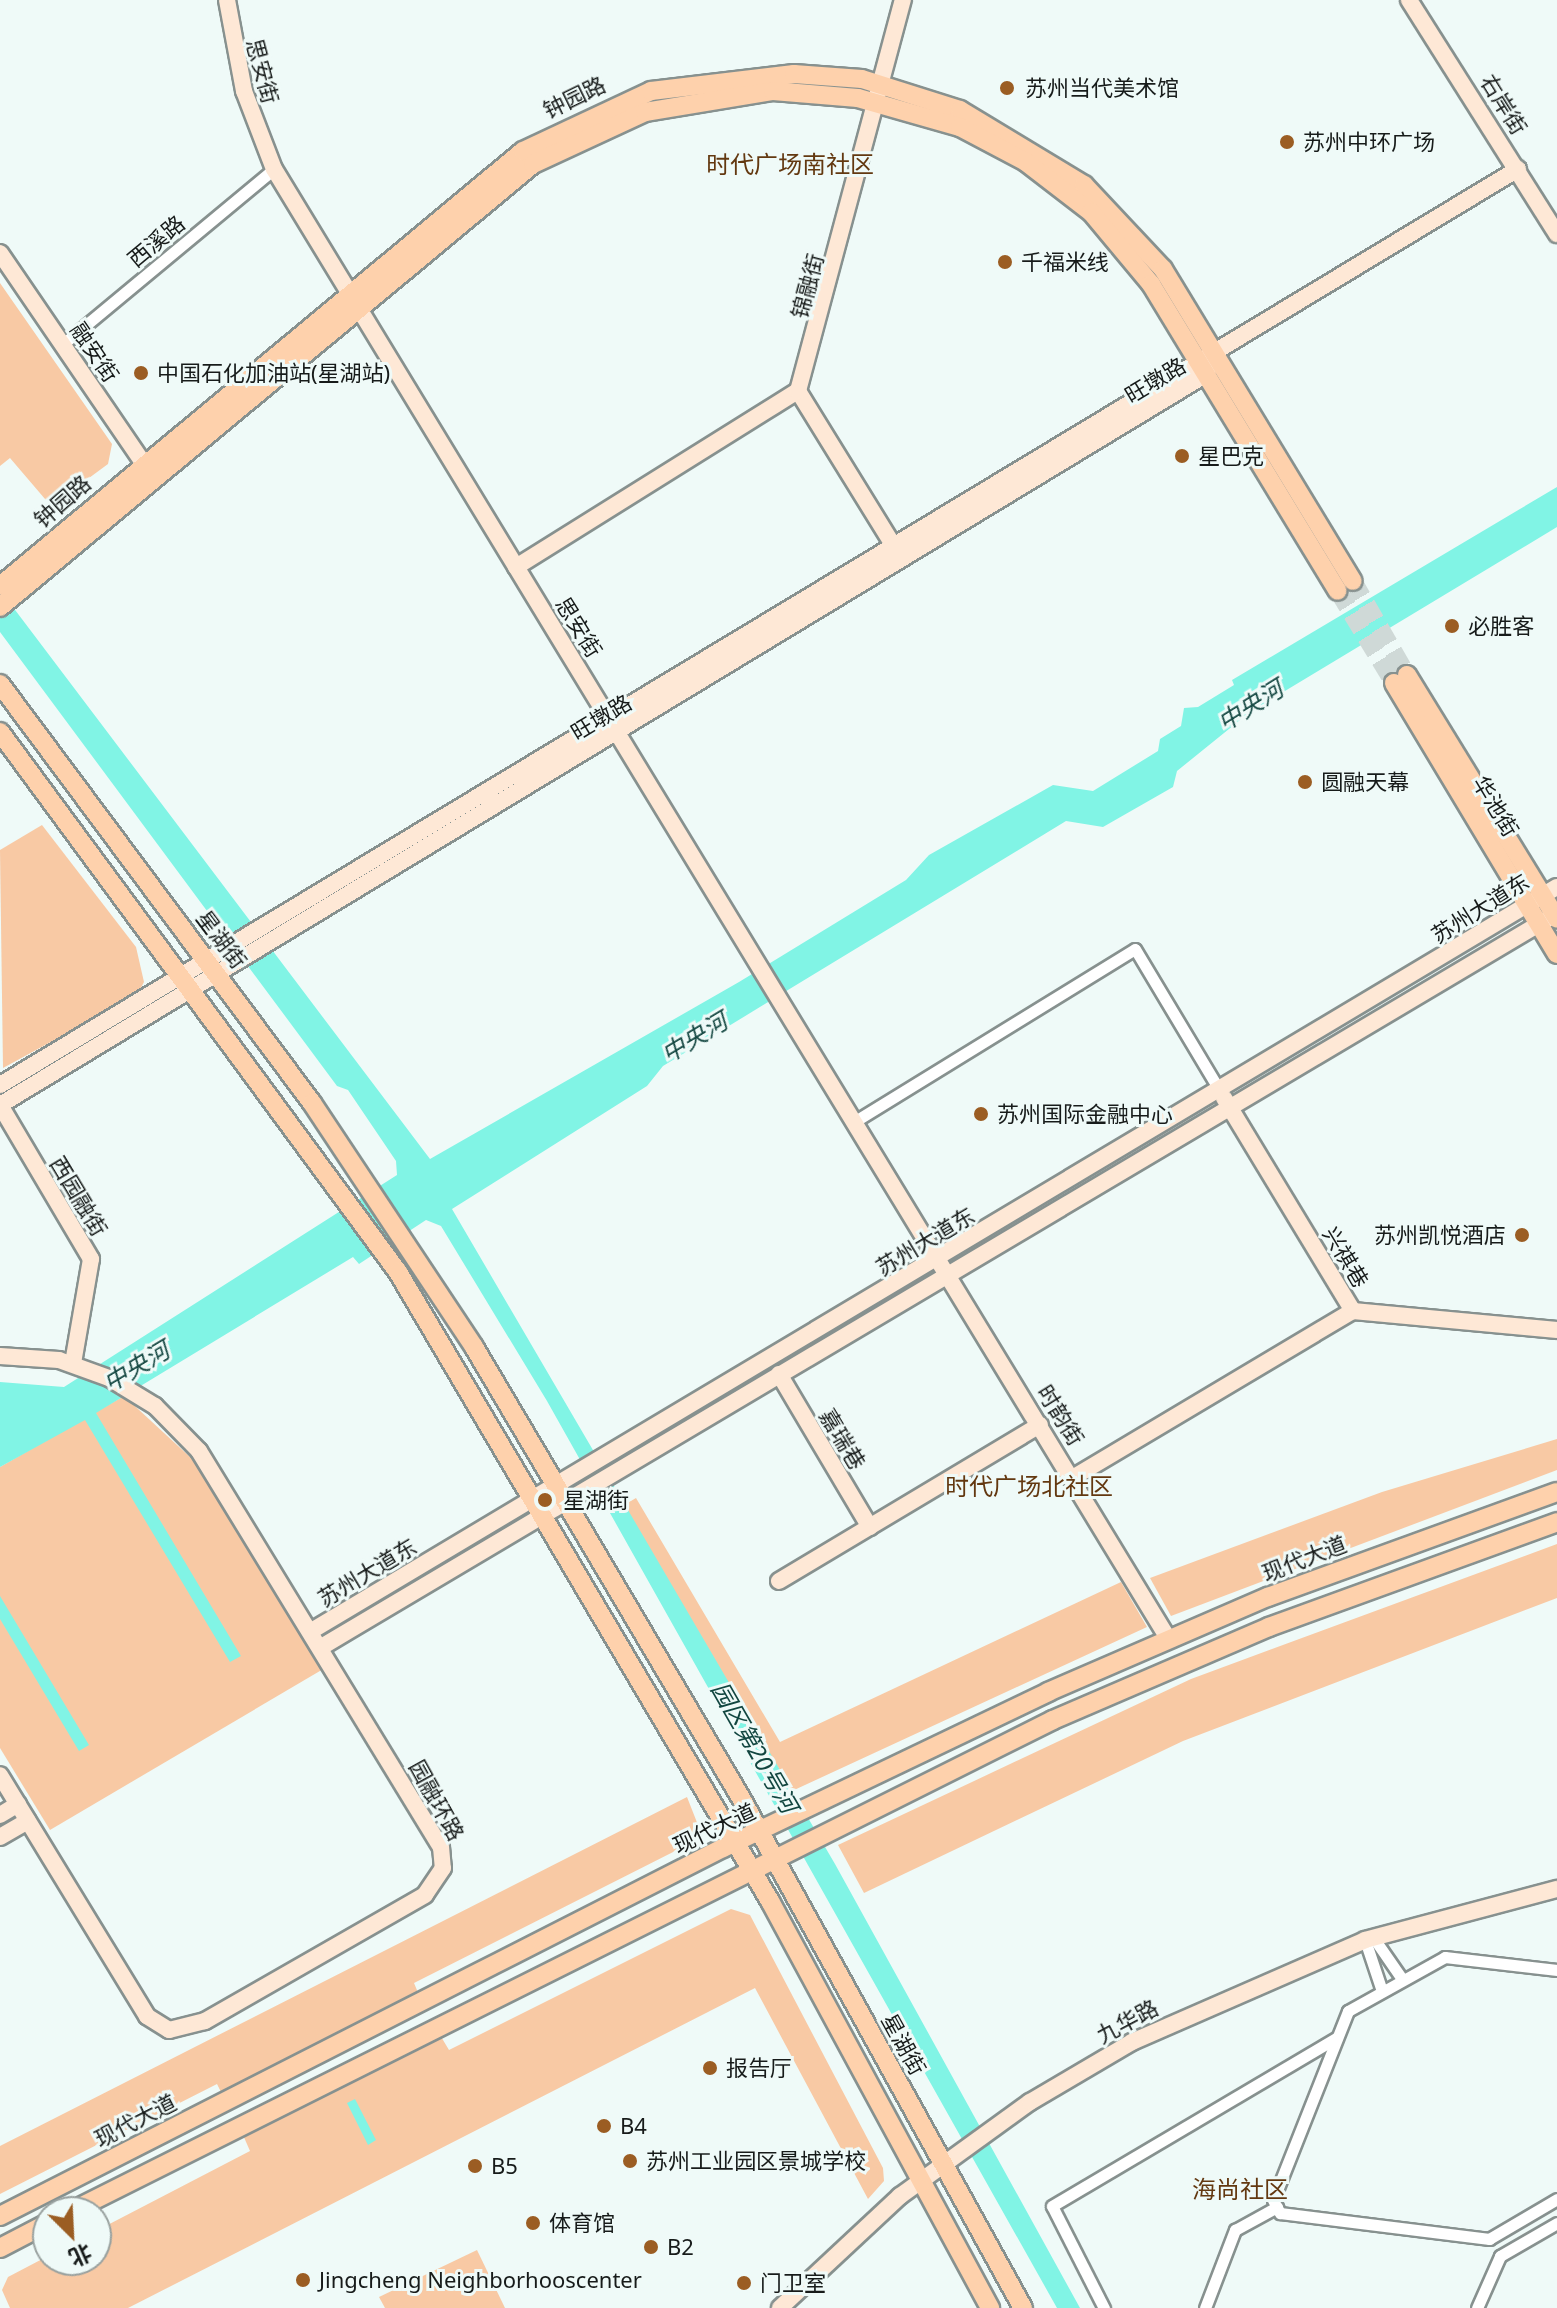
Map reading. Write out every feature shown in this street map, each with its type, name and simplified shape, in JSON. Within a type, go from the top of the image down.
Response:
[{"type":"main road","name":"钟园路","points":[[4,593],[354,297],[533,164],[608,125],[726,93],[882,93],[960,110],[1070,173],[1147,248],[1216,355]]},
{"type":"main road","name":"钟园路","points":[[882,93],[979,136],[1058,184],[1136,260],[1201,369]]},
{"type":"main road","points":[[1201,369],[1345,586],[1216,355]]},
{"type":"main road","name":"华池街","points":[[1400,679],[1542,896],[1552,918],[1557,954]]},
{"type":"main road","name":"星湖街","points":[[0,684],[213,967],[404,1243],[560,1492],[761,1833],[1023,2308]]},
{"type":"main road","points":[[0,732],[347,1196],[386,1255],[736,1843],[990,2308]]},
{"type":"main road","name":"现代大道","points":[[0,2216],[736,1843],[1168,1638],[1557,1492]]},
{"type":"main road","points":[[102,2196],[750,1868],[1177,1665],[1557,1522]]},
{"type":"main road","points":[[0,2248],[32,2231]]},
{"type":"street","name":"思安街","points":[[227,0],[244,91],[274,169],[516,567],[788,1004],[939,1258]]},
{"type":"street","name":"锦融街","points":[[798,391],[882,93],[903,0]]},
{"type":"street","name":"右岸街","points":[[1409,0],[1557,234]]},
{"type":"street","name":"西溪路","points":[[63,344],[274,169]]},
{"type":"street","name":"旺墩路","points":[[0,1085],[213,967],[614,726],[1201,369],[1216,355],[1518,169]]},
{"type":"street","name":"融安街","points":[[0,253],[148,470]]},
{"type":"street","points":[[516,567],[798,391],[898,553]]},
{"type":"street","name":"苏州大道东","points":[[560,1492],[574,1473],[1220,1091],[1542,896]]},
{"type":"street","name":"苏州大道东","points":[[313,1630],[560,1492],[585,1488],[610,1474],[1552,918]]},
{"type":"street","points":[[857,1120],[1135,949],[1220,1091]]},
{"type":"street","name":"旺墩路","points":[[0,1105],[188,981]]},
{"type":"street","name":"兴祺巷","points":[[1220,1091],[1353,1311],[1557,1330]]},
{"type":"street","name":"西园融街","points":[[0,1105],[91,1259],[80,1366]]},
{"type":"street","name":"时韵街","points":[[939,1258],[1074,1477],[1168,1638]]},
{"type":"street","points":[[1074,1477],[1353,1311]]},
{"type":"street","name":"园融环路","points":[[0,1356],[80,1366],[141,1395],[220,1478],[323,1646],[443,1852],[441,1877],[425,1895],[205,2021],[169,2030],[147,2016],[0,1775]]},
{"type":"street","name":"嘉瑞巷","points":[[779,1374],[870,1527]]},
{"type":"street","points":[[779,1581],[1040,1425]]},
{"type":"street","name":"苏州大道东","points":[[323,1646],[536,1506]]},
{"type":"street","points":[[0,1815],[18,1804]]},
{"type":"street","points":[[0,1837],[28,1821]]},
{"type":"street","name":"九华路","points":[[780,2308],[920,2182],[966,2147],[1145,2036],[1369,1939],[1557,1889]]},
{"type":"street","points":[[1369,1939],[1402,1979]]},
{"type":"street","points":[[1369,1939],[1382,1991]]},
{"type":"street","points":[[1205,2308],[1235,2230],[1277,2207],[1348,2011],[1402,1979],[1449,1957],[1557,1970]]},
{"type":"street","points":[[1104,2308],[1052,2206],[1336,2038]]},
{"type":"street","points":[[1277,2207],[1280,2213],[1489,2239],[1557,2199]]},
{"type":"street","points":[[1477,2308],[1500,2256],[1557,2223]]},
{"type":"street","points":[[1489,2239],[1500,2256]]},
{"type":"shaded area","points":[[0,283],[112,444],[108,464],[51,506],[10,458],[0,466]]},
{"type":"shaded area","points":[[42,825],[136,947],[144,982],[137,995],[3,1068],[0,850]]},
{"type":"shaded area","points":[[124,1396],[203,1469],[325,1668],[50,1830],[0,1748],[0,1467]]},
{"type":"shaded area","points":[[1557,1439],[1557,1470],[1171,1616],[1150,1578],[1382,1492]]},
{"type":"shaded area","points":[[636,1498],[780,1742],[1121,1582],[1147,1627],[792,1791],[624,1505]]},
{"type":"shaded area","points":[[1557,1544],[1557,1598],[1183,1741],[864,1893],[838,1845],[1191,1679]]},
{"type":"shaded area","points":[[687,1797],[698,1825],[685,1846],[414,1983],[419,1995],[222,2094],[217,2084],[0,2194],[0,2146]]},
{"type":"shaded area","points":[[731,1909],[750,1915],[883,2168],[884,2181],[868,2199],[755,1988],[128,2308],[10,2308],[2,2290],[8,2277],[32,2264],[32,2276],[112,2276],[112,2223],[250,2151],[243,2135],[440,2035],[449,2050]]},
{"type":"shaded area","points":[[477,2250],[505,2308],[385,2308],[379,2297]]},
{"type":"water","points":[[1557,487],[1557,527],[1250,712],[1177,771],[1173,787],[1103,827],[1066,821],[663,1066],[647,1086],[452,1209],[835,1864],[1080,2308],[1057,2308],[547,1401],[441,1226],[426,1220],[359,1264],[353,1257],[96,1413],[241,1656],[230,1662],[85,1420],[0,1467],[0,1382],[64,1387],[397,1175],[396,1161],[348,1090],[337,1086],[0,632],[0,590],[430,1159],[739,982],[906,880],[929,855],[1053,785],[1093,791],[1158,751],[1160,739],[1181,726],[1184,708],[1198,707],[1234,685],[1232,680]]},
{"type":"water","points":[[0,1596],[89,1745],[79,1751],[0,1619]]},
{"type":"water","points":[[355,2099],[376,2140],[368,2145],[347,2103]]},
{"type":"tunnel","points":[[1353,581],[1407,675]]},
{"type":"tunnel","points":[[1338,591],[1394,683]]},
{"type":"place","name":"苏州当代美术馆","points":[[1007,88]]},
{"type":"place","name":"苏州中环广场","points":[[1287,142]]},
{"type":"place","name":"千福米线","points":[[1005,262]]},
{"type":"place","name":"中国石化加油站(星湖站)","points":[[141,373]]},
{"type":"place","name":"星巴克","points":[[1182,456]]},
{"type":"place","name":"必胜客","points":[[1452,626]]},
{"type":"place","name":"圆融天幕","points":[[1305,782]]},
{"type":"place","name":"苏州国际金融中心","points":[[981,1114]]},
{"type":"place","name":"苏州凯悦酒店","points":[[1522,1235]]},
{"type":"place","name":"星湖街","points":[[545,1500]]},
{"type":"place","name":"报告厅","points":[[710,2068]]},
{"type":"place","name":"B4","points":[[604,2126]]},
{"type":"place","name":"苏州工业园区景城学校","points":[[630,2161]]},
{"type":"place","name":"B5","points":[[475,2166]]},
{"type":"place","name":"体育馆","points":[[533,2223]]},
{"type":"place","name":"B2","points":[[651,2247]]},
{"type":"place","name":"Jingcheng Neighborhooscenter","points":[[303,2280]]},
{"type":"place","name":"门卫室","points":[[744,2283]]},
{"type":"district","name":"时代广场南社区","points":[[790,164]]},
{"type":"district","name":"时代广场北社区","points":[[1029,1486]]},
{"type":"district","name":"海尚社区","points":[[1240,2189]]},
{"type":"water label","name":"中央河","points":[[1250,705]]},
{"type":"water label","name":"中央河","points":[[694,1037]]},
{"type":"water label","name":"中央河","points":[[136,1366]]},
{"type":"water label","name":"园区第20号河","points":[[755,1747]]}]
